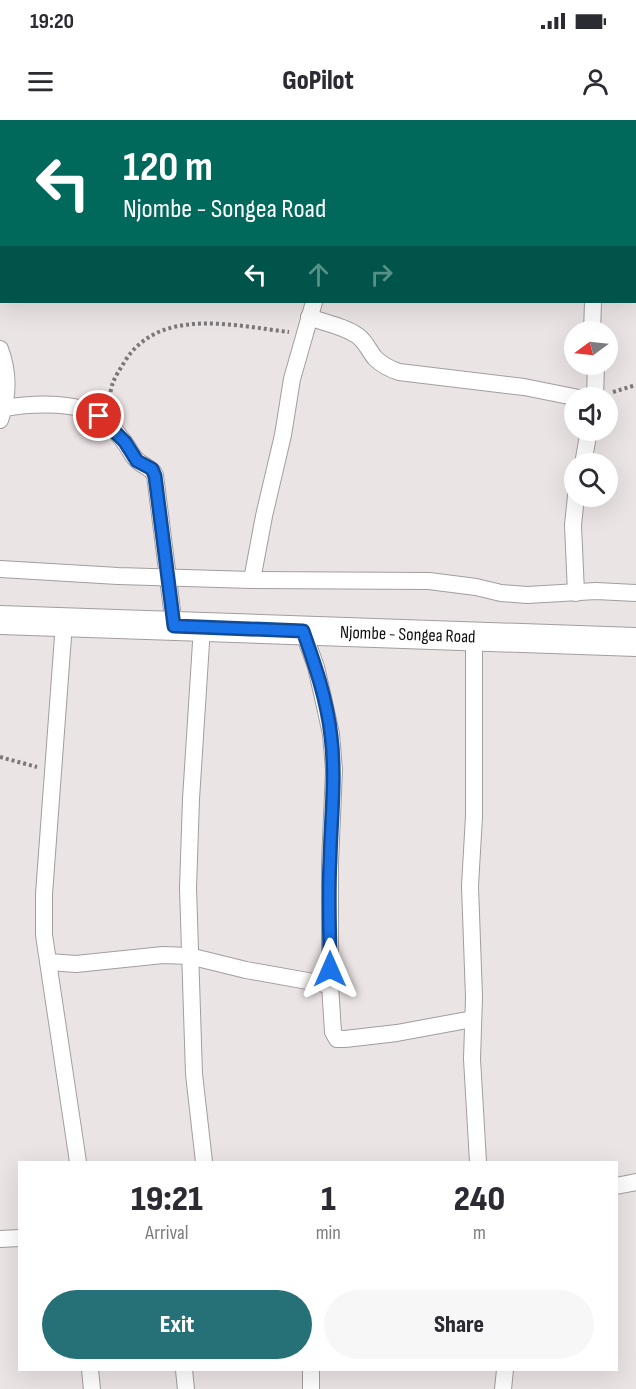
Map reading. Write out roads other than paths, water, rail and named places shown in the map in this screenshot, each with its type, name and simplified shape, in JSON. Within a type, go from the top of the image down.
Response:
[{"type":"highway","name":"Njombe - Songea Road","points":[[0,620],[636,642]]},
{"type":"street","points":[[592,321],[593,303]]},
{"type":"street","points":[[252,580],[283,435],[292,378],[309,317],[346,329],[358,336],[384,366],[399,372],[524,387],[564,395]]},
{"type":"street","points":[[0,349],[8,379],[2,414]]},
{"type":"street","points":[[2,414],[26,405],[54,405],[99,416],[125,442],[137,461],[152,469],[155,476],[168,577],[188,627],[189,956],[194,1074],[204,1161]]},
{"type":"street","points":[[575,507],[573,525],[576,593]]},
{"type":"street","points":[[0,569],[252,580],[429,581],[476,587],[501,593],[596,591],[636,593]]},
{"type":"street","points":[[64,623],[44,894],[44,935],[78,1161]]},
{"type":"street","points":[[303,631],[316,667],[331,734],[334,770],[330,863],[330,985],[333,1032],[337,1039],[397,1033],[473,1019]]},
{"type":"street","points":[[474,637],[474,816],[470,886],[472,1059],[478,1161]]},
{"type":"street","points":[[48,962],[76,964],[163,955],[189,956],[246,970],[330,985]]},
{"type":"street","points":[[618,1186],[636,1182]]},
{"type":"street","points":[[0,1239],[18,1238]]},
{"type":"street","points":[[90,1371],[92,1389]]},
{"type":"street","points":[[183,1371],[186,1389]]},
{"type":"street","points":[[311,1371],[311,1389]]},
{"type":"street","points":[[503,1389],[505,1371]]}]
